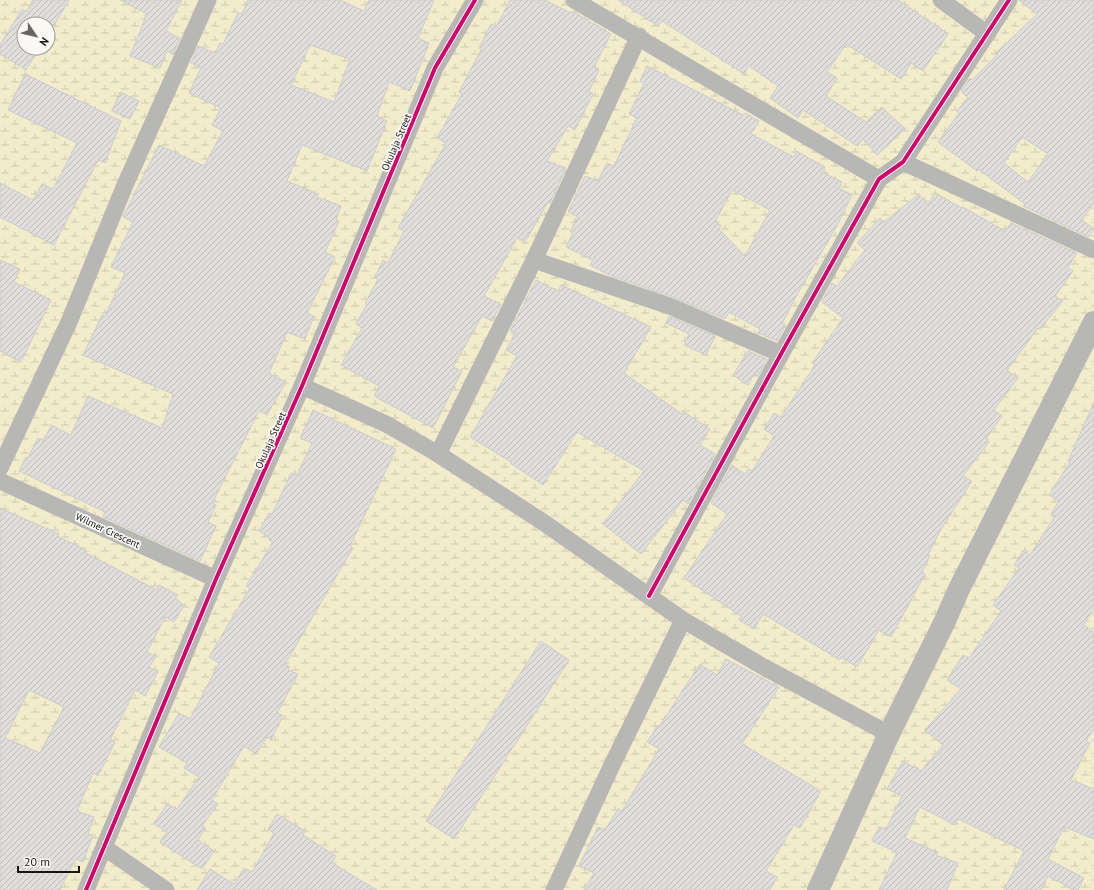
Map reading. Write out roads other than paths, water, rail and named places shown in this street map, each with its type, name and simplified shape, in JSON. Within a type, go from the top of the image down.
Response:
[{"type":"street","points":[[0,468],[69,322],[125,185],[208,0]]},
{"type":"street","name":"Okulaja Street","points":[[86,890],[105,848],[216,579],[302,386],[435,68],[475,0]]},
{"type":"street","points":[[574,0],[639,36],[879,179]]},
{"type":"street","points":[[941,0],[986,34]]},
{"type":"street","points":[[649,596],[781,354],[879,179],[904,162],[1009,0]]},
{"type":"street","points":[[438,454],[534,260],[639,36]]},
{"type":"street","points":[[904,162],[1094,250]]},
{"type":"street","points":[[534,260],[672,308],[781,354]]},
{"type":"street","points":[[818,890],[889,734],[944,623],[959,589],[1094,322]]},
{"type":"street","points":[[302,386],[386,424],[438,454],[543,522],[683,620],[762,666],[889,734]]},
{"type":"street","name":"Wilmer Crescent","points":[[0,481],[216,579]]},
{"type":"street","points":[[554,890],[610,767],[683,620]]},
{"type":"street","points":[[105,848],[166,890]]}]
